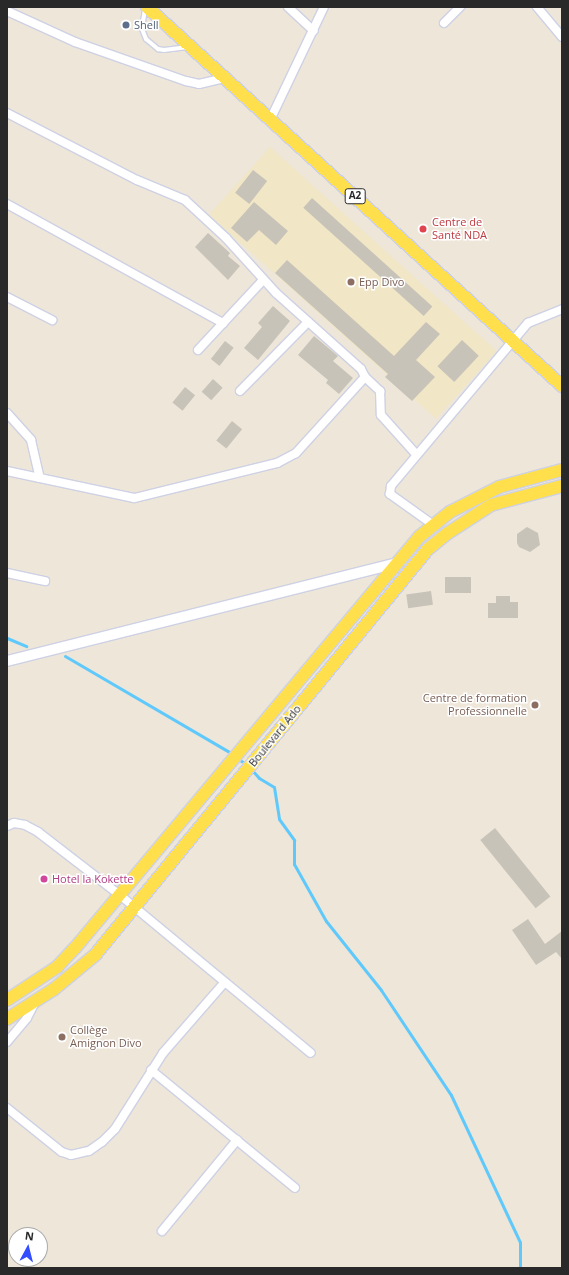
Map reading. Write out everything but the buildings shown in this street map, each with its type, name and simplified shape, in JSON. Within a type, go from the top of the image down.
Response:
[{"type":"main road","name":"A2","points":[[146,7],[271,118],[562,386]]},
{"type":"main road","name":"Boulevard Ado","points":[[7,1000],[57,967],[121,896],[237,751],[394,564],[432,524],[499,487],[562,470]]},
{"type":"main road","name":"Boulevard Ado","points":[[7,1019],[54,989],[95,955],[428,549],[448,533],[491,505],[562,486]]},
{"type":"street","points":[[288,7],[314,31]]},
{"type":"street","points":[[271,118],[314,31],[324,7]]},
{"type":"street","points":[[444,23],[460,7]]},
{"type":"street","points":[[536,7],[562,37]]},
{"type":"street","points":[[7,11],[75,42],[186,81],[199,84],[226,78]]},
{"type":"street","points":[[7,113],[137,180],[185,200],[226,238],[263,280],[361,369],[365,377],[380,391],[380,415],[416,454]]},
{"type":"street","points":[[7,204],[223,323]]},
{"type":"street","points":[[198,350],[263,280]]},
{"type":"street","points":[[7,297],[52,320]]},
{"type":"street","points":[[432,524],[390,494],[391,486],[512,339],[534,318],[562,309]]},
{"type":"street","points":[[240,391],[308,322]]},
{"type":"street","points":[[7,471],[134,498],[277,463],[296,453],[365,377]]},
{"type":"street","points":[[7,414],[31,440],[40,478]]},
{"type":"street","points":[[7,661],[394,564]]},
{"type":"street","points":[[7,573],[45,581]]},
{"type":"street","points":[[7,826],[14,823],[25,825],[38,832],[135,907],[311,1053]]},
{"type":"street","points":[[7,1108],[62,1152],[79,1154],[102,1142],[115,1129],[163,1053],[225,982]]},
{"type":"street","points":[[7,1042],[27,1018],[35,1002]]},
{"type":"street","points":[[152,1070],[295,1188]]},
{"type":"street","points":[[162,1231],[237,1140]]},
{"type":"lane","points":[[146,7],[142,29],[146,39],[164,50],[191,46]]},
{"type":"shaded area","name":"Epp Divo","points":[[270,147],[497,351],[436,419],[209,215]]},
{"type":"waterway","points":[[7,638],[26,646]]},
{"type":"waterway","points":[[65,656],[233,754]]},
{"type":"waterway","points":[[237,758],[247,765]]},
{"type":"waterway","points":[[251,769],[259,778],[274,787],[279,819],[294,840],[294,864],[326,921],[381,990],[451,1095],[520,1242],[520,1268]]},
{"type":"place","name":"Shell","points":[[126,25]]},
{"type":"place","name":"Centre de Santé NDA","points":[[423,229]]},
{"type":"place","name":"Epp Divo","points":[[351,282]]},
{"type":"place","name":"Centre de formation Professionnelle","points":[[535,705]]},
{"type":"place","name":"Hotel la Kokette","points":[[44,879]]},
{"type":"place","name":"Collège Amignon Divo","points":[[62,1037]]}]
